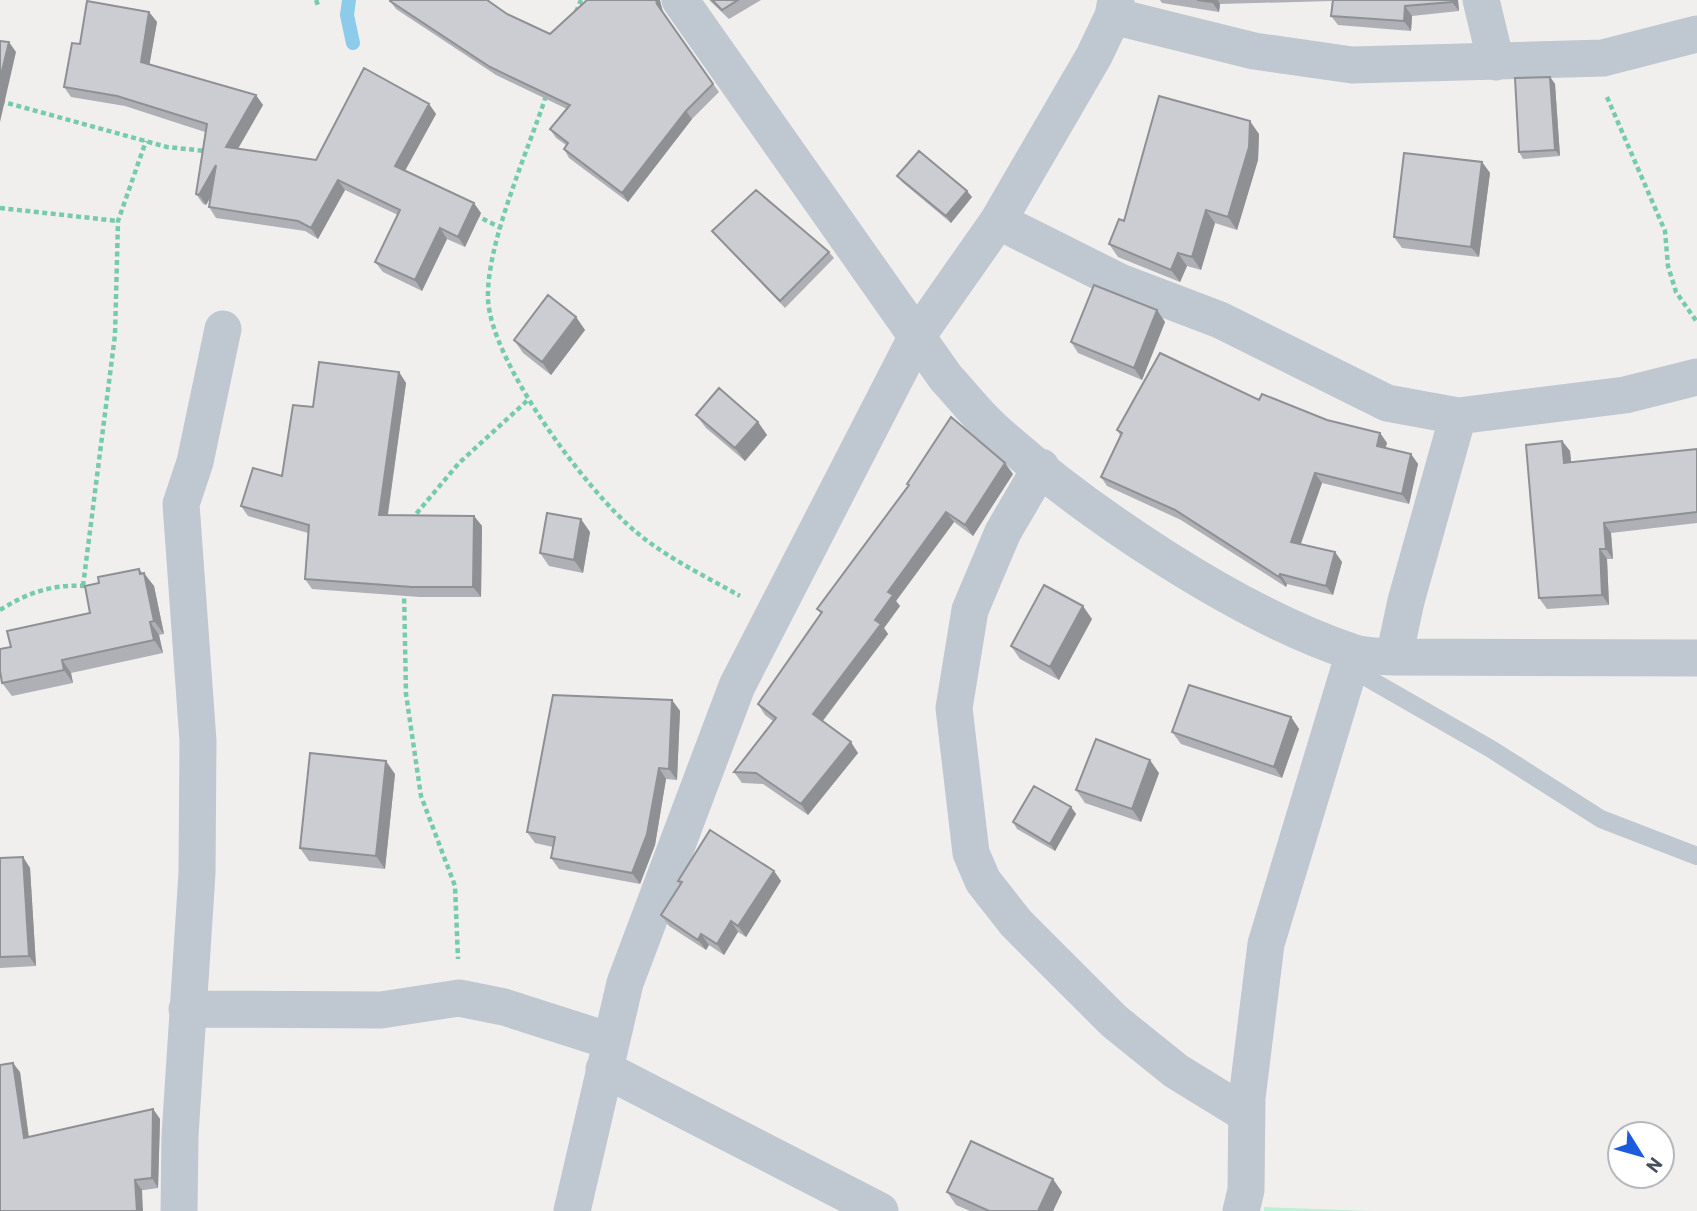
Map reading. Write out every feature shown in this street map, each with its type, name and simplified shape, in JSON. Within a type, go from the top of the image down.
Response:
[{"type":"street","points":[[680,0],[946,379],[992,429],[1081,499],[1171,560],[1352,661],[1394,657],[1697,658]]},
{"type":"street","points":[[1480,0],[1496,62]]},
{"type":"street","points":[[572,1211],[625,983],[737,686],[916,338],[998,221],[1094,56],[1115,8],[1254,51],[1352,65],[1590,59],[1697,34]]},
{"type":"street","points":[[998,221],[1120,282],[1220,320],[1387,403],[1458,416],[1625,396],[1697,377]]},
{"type":"street","points":[[179,1211],[180,1136],[197,873],[198,741],[181,504],[195,462],[223,329]]},
{"type":"street","points":[[1394,657],[1406,601],[1458,416]]},
{"type":"street","points":[[1041,467],[1003,533],[970,610],[954,708],[971,853],[982,881],[1017,923],[1114,1021],[1176,1071],[1246,1114]]},
{"type":"street","points":[[1241,1211],[1246,1190],[1246,1114],[1266,944],[1352,661]]},
{"type":"street","points":[[187,1009],[381,1010],[459,998],[504,1007],[607,1055],[880,1211]]},
{"type":"lane","points":[[1352,661],[1601,818],[1697,856]]},
{"type":"path","points":[[316,0],[319,8]]},
{"type":"path","points":[[571,24],[581,0]]},
{"type":"path","points":[[1590,59],[1665,231],[1668,266],[1676,292],[1697,322]]},
{"type":"path","points":[[549,88],[494,247],[488,299],[499,348],[529,399],[576,467],[635,532],[679,562],[773,614]]},
{"type":"path","points":[[0,102],[167,147],[218,153]]},
{"type":"path","points":[[83,586],[115,335],[118,221],[146,141]]},
{"type":"path","points":[[0,208],[118,221]]},
{"type":"path","points":[[466,210],[501,228]]},
{"type":"path","points":[[408,525],[459,463],[529,399]]},
{"type":"path","points":[[402,577],[405,694],[421,796],[456,886],[459,998]]},
{"type":"path","points":[[0,610],[24,596],[61,585],[96,587]]},
{"type":"green space","points":[[1264,1207],[1371,1211],[1264,1211]]},
{"type":"building","points":[[390,0],[487,0],[507,14],[550,34],[587,0],[656,0],[713,84],[686,111],[622,193],[564,149],[568,143],[550,129],[570,105],[490,67]]},
{"type":"building","points":[[712,0],[738,0],[722,10]]},
{"type":"building","points":[[1333,0],[1452,2],[1405,6],[1404,21],[1331,16]]},
{"type":"building","points":[[87,1],[149,12],[141,62],[256,95],[226,147],[316,160],[364,68],[429,104],[395,166],[474,203],[458,237],[440,228],[415,280],[375,262],[400,210],[338,180],[311,228],[298,221],[209,207],[216,165],[199,195],[196,194],[207,124],[117,96],[64,87],[72,43],[80,44]]},
{"type":"building","points":[[0,41],[9,42],[0,79]]},
{"type":"building","points":[[1550,77],[1555,150],[1519,152],[1515,78]]},
{"type":"building","points":[[1159,96],[1250,121],[1249,147],[1228,217],[1206,210],[1192,257],[1178,253],[1171,270],[1109,244],[1119,219],[1124,221]]},
{"type":"building","points":[[919,151],[967,191],[946,216],[897,176]]},
{"type":"building","points":[[1404,153],[1482,162],[1471,247],[1394,237]]},
{"type":"building","points":[[756,190],[829,252],[780,301],[712,231]]},
{"type":"building","points":[[1094,285],[1157,310],[1134,368],[1071,342]]},
{"type":"building","points":[[548,295],[576,317],[542,362],[514,340]]},
{"type":"building","points":[[1160,353],[1259,400],[1262,394],[1327,420],[1380,433],[1377,446],[1411,454],[1402,494],[1315,473],[1291,542],[1335,552],[1326,586],[1280,574],[1279,577],[1175,510],[1101,477],[1122,433],[1117,430]]},
{"type":"building","points":[[319,362],[399,372],[379,515],[474,516],[473,587],[412,587],[305,579],[309,525],[241,506],[253,468],[282,476],[293,405],[313,407]]},
{"type":"building","points":[[719,388],[758,422],[735,448],[696,415]]},
{"type":"building","points":[[951,417],[1005,463],[965,525],[946,512],[888,592],[893,595],[875,620],[881,624],[813,714],[851,742],[801,804],[756,773],[734,772],[776,718],[758,704],[822,612],[817,609],[909,485],[907,484]]},
{"type":"building","points":[[1562,441],[1564,463],[1697,449],[1697,512],[1604,523],[1606,549],[1600,549],[1602,595],[1539,598],[1526,445]]},
{"type":"building","points":[[547,513],[581,519],[574,560],[540,553]]},
{"type":"building","points":[[139,569],[140,574],[144,573],[154,621],[150,622],[154,640],[62,660],[64,670],[2,683],[0,649],[11,647],[7,631],[90,613],[85,586],[99,583],[98,577]]},
{"type":"building","points":[[1044,585],[1083,606],[1050,667],[1011,646]]},
{"type":"building","points":[[1189,685],[1291,717],[1274,767],[1172,732]]},
{"type":"building","points":[[553,695],[672,700],[669,769],[659,768],[647,834],[632,873],[551,858],[555,837],[527,832]]},
{"type":"building","points":[[1096,739],[1150,760],[1132,809],[1076,790]]},
{"type":"building","points":[[310,753],[386,761],[376,856],[300,848]]},
{"type":"building","points":[[1034,786],[1071,807],[1050,844],[1013,822]]},
{"type":"building","points":[[710,830],[774,871],[738,926],[731,921],[717,944],[701,934],[698,940],[661,915],[682,882],[678,881]]},
{"type":"building","points":[[23,857],[29,956],[0,957],[0,858]]},
{"type":"building","points":[[13,1063],[24,1138],[153,1109],[152,1178],[135,1180],[137,1211],[0,1211],[0,1065]]},
{"type":"building","points":[[971,1141],[1053,1179],[1038,1211],[989,1211],[947,1192]]},
{"type":"waterway","points":[[349,0],[347,15],[353,43]]}]
